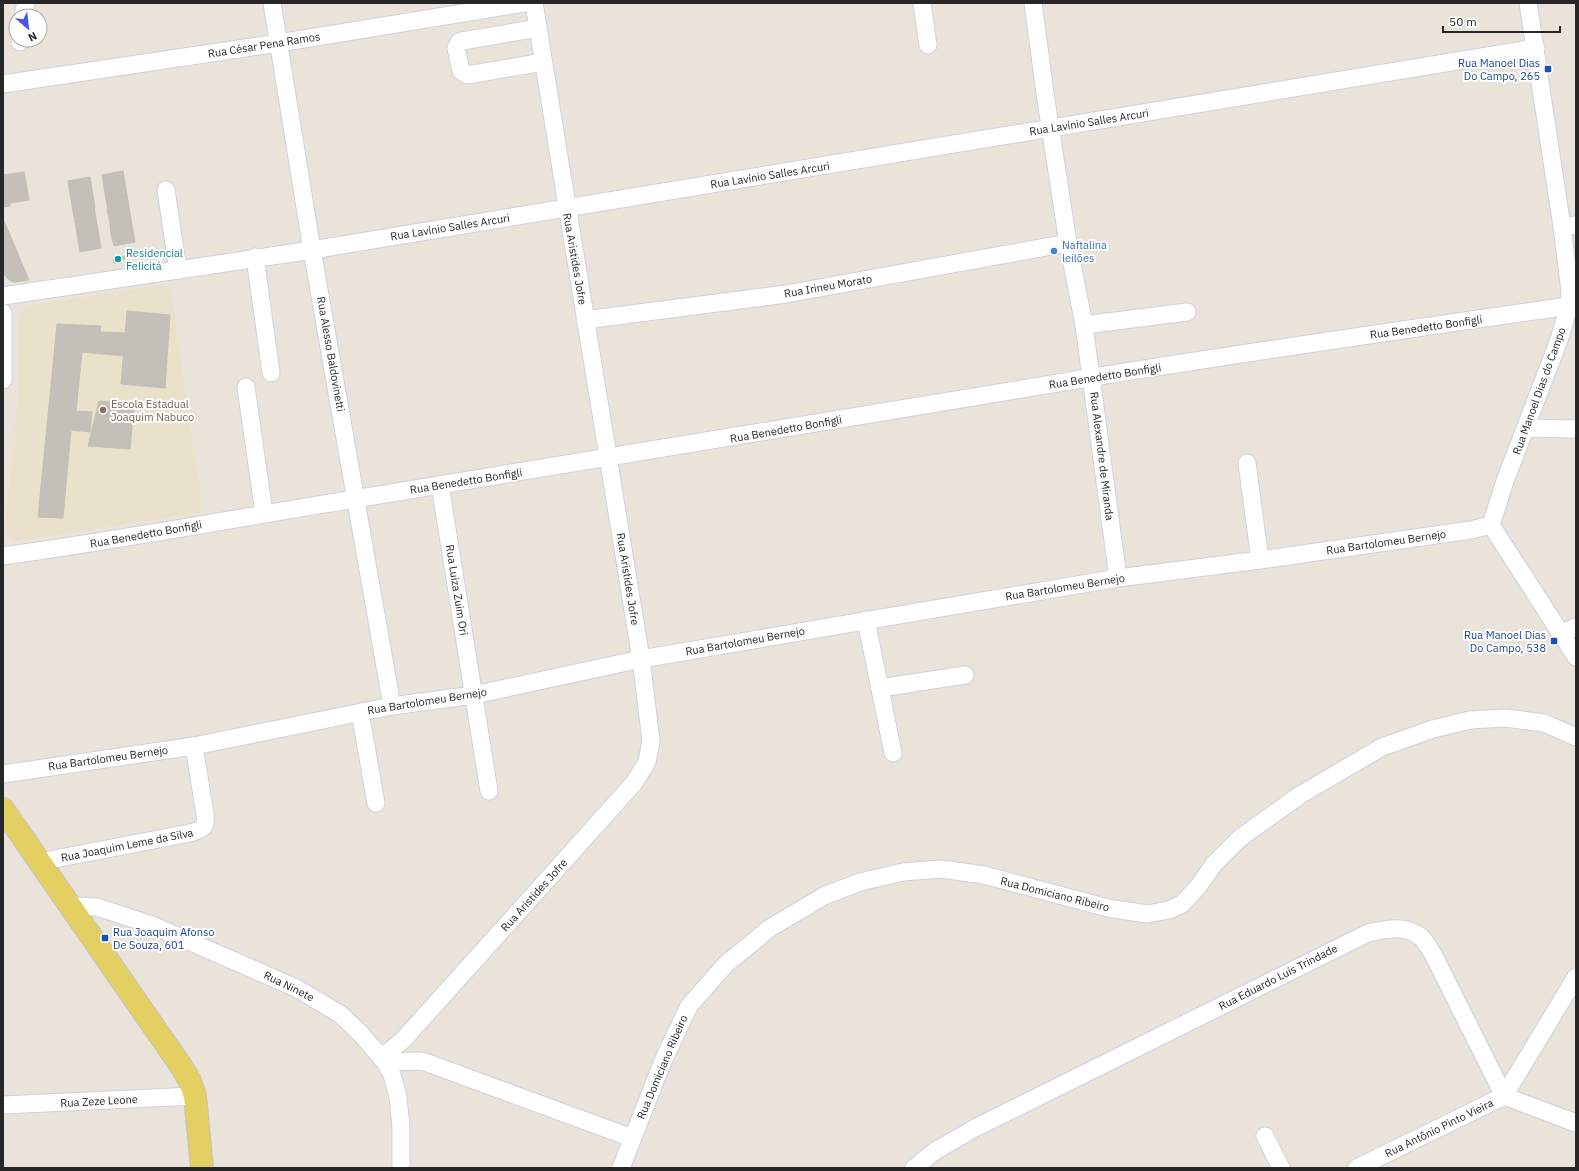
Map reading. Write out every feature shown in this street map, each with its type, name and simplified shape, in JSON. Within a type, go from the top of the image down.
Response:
[{"type":"main road","points":[[3,809],[39,862],[72,906],[190,1081],[195,1096],[202,1168]]},
{"type":"street","name":"Rua Alesso Baldovinetti","points":[[272,3],[312,250],[357,499],[392,706]]},
{"type":"street","name":"Rua César Pena Ramos","points":[[3,84],[279,43],[524,3]]},
{"type":"street","name":"Rua Aristides Jofre","points":[[383,1060],[403,1040],[634,783],[647,762],[651,741],[641,659],[609,458],[566,208],[534,3]]},
{"type":"street","points":[[922,3],[928,45]]},
{"type":"street","name":"Rua Alexandre de Miranda","points":[[1033,3],[1050,128],[1068,243],[1084,325],[1092,377],[1118,578]]},
{"type":"street","name":"Rua Manoel Dias do Campo","points":[[1491,525],[1505,481],[1559,340],[1569,306],[1569,226],[1528,3]]},
{"type":"street","points":[[538,28],[462,41],[459,42],[456,48],[461,71],[468,74],[543,62]]},
{"type":"street","name":"Rua Lavínio Salles Arcuri","points":[[3,296],[312,250],[1536,48]]},
{"type":"street","points":[[166,190],[178,270]]},
{"type":"street","name":"Rua Irineu Morato","points":[[585,320],[786,294],[1068,243]]},
{"type":"street","points":[[255,258],[271,373]]},
{"type":"street","name":"Rua Benedetto Bonfigli","points":[[3,556],[94,544],[264,514],[1092,377],[1569,306]]},
{"type":"street","points":[[1084,325],[1188,312]]},
{"type":"street","points":[[3,313],[3,380]]},
{"type":"street","points":[[246,387],[264,514]]},
{"type":"street","points":[[1526,428],[1576,429]]},
{"type":"street","points":[[1247,463],[1260,560]]},
{"type":"street","name":"Rua Luiza Zuim Ori","points":[[440,485],[489,791]]},
{"type":"street","points":[[1491,525],[1576,657]]},
{"type":"street","name":"Rua Bartolomeu Bernejo","points":[[3,774],[194,746],[392,706],[474,695],[641,659],[866,620],[1118,578],[1260,560],[1471,530],[1491,525]]},
{"type":"street","points":[[866,620],[893,753]]},
{"type":"street","points":[[1560,634],[1576,626]]},
{"type":"street","points":[[880,688],[965,675]]},
{"type":"street","points":[[360,712],[376,804]]},
{"type":"street","name":"Rua Domiciano Ribeiro","points":[[622,1168],[632,1138],[663,1061],[689,1006],[726,964],[770,928],[824,896],[860,882],[903,872],[941,869],[984,875],[1108,908],[1146,914],[1169,910],[1182,904],[1198,887],[1214,864],[1240,838],[1300,795],[1382,748],[1433,729],[1470,720],[1506,718],[1544,723],[1576,737]]},
{"type":"street","name":"Rua Joaquim Leme da Silva","points":[[39,862],[190,833],[203,828],[206,823],[194,746]]},
{"type":"street","name":"Rua Ninete","points":[[72,906],[97,906],[152,925],[296,988],[340,1014],[361,1034],[383,1060],[392,1075],[398,1097],[401,1127],[401,1168]]},
{"type":"street","name":"Rua Eduardo Luís Trindade","points":[[914,1168],[935,1152],[975,1128],[1368,933],[1393,928],[1406,929],[1422,938],[1433,954],[1504,1096]]},
{"type":"street","name":"Rua Antônio Pinto Vieira","points":[[1357,1168],[1504,1096],[1576,977]]},
{"type":"street","points":[[383,1060],[418,1060],[425,1062],[632,1138]]},
{"type":"street","name":"Rua Zeze Leone","points":[[3,1105],[195,1096]]},
{"type":"street","points":[[1504,1096],[1576,1123]]},
{"type":"street","points":[[1265,1136],[1281,1168]]},
{"type":"shaded area","name":"Escola Estadual Joaquim Nabuco","points":[[170,284],[203,512],[15,541],[5,532],[19,389],[17,317],[27,306]]},
{"type":"building","points":[[123,171],[125,184],[104,187],[102,175]]},
{"type":"building","points":[[24,172],[29,200],[10,203],[10,206],[3,207],[3,175]]},
{"type":"building","points":[[90,177],[92,190],[70,193],[68,181]]},
{"type":"building","points":[[125,184],[127,195],[106,199],[104,187]]},
{"type":"building","points":[[92,190],[94,201],[72,205],[70,193]]},
{"type":"building","points":[[127,195],[129,207],[108,211],[106,199]]},
{"type":"building","points":[[94,201],[95,213],[74,217],[72,205]]},
{"type":"building","points":[[129,207],[131,219],[110,223],[107,210]]},
{"type":"building","points":[[95,213],[97,225],[76,228],[74,216]]},
{"type":"building","points":[[3,219],[10,235],[3,241]]},
{"type":"building","points":[[131,219],[133,230],[111,234],[110,223]]},
{"type":"building","points":[[97,225],[99,236],[78,240],[76,228]]},
{"type":"building","points":[[133,230],[135,242],[114,246],[111,234]]},
{"type":"building","points":[[10,235],[29,280],[14,282],[9,280],[3,273],[3,241]]},
{"type":"building","points":[[99,236],[101,248],[80,252],[78,240]]},
{"type":"building","name":"Residencial Felicitá","points":[[125,256],[125,259],[120,260],[121,263],[114,263],[113,258]]},
{"type":"building","points":[[127,311],[170,315],[165,388],[121,384]]},
{"type":"building","points":[[57,324],[101,326],[100,332],[125,333],[124,356],[82,352],[76,411],[92,412],[90,432],[71,430],[63,518],[38,517]]},
{"type":"building","points":[[99,401],[134,404],[130,449],[88,446]]},
{"type":"place","name":"Rua Manoel Dias Do Campo, 265","points":[[1548,69]]},
{"type":"place","name":"Naftalina leilões","points":[[1054,251]]},
{"type":"place","name":"Residencial Felicitá","points":[[118,259]]},
{"type":"place","name":"Escola Estadual Joaquim Nabuco","points":[[103,410]]},
{"type":"place","name":"Rua Manoel Dias Do Campo, 538","points":[[1554,641]]},
{"type":"place","name":"Rua Joaquim Afonso De Souza, 601","points":[[105,938]]}]
